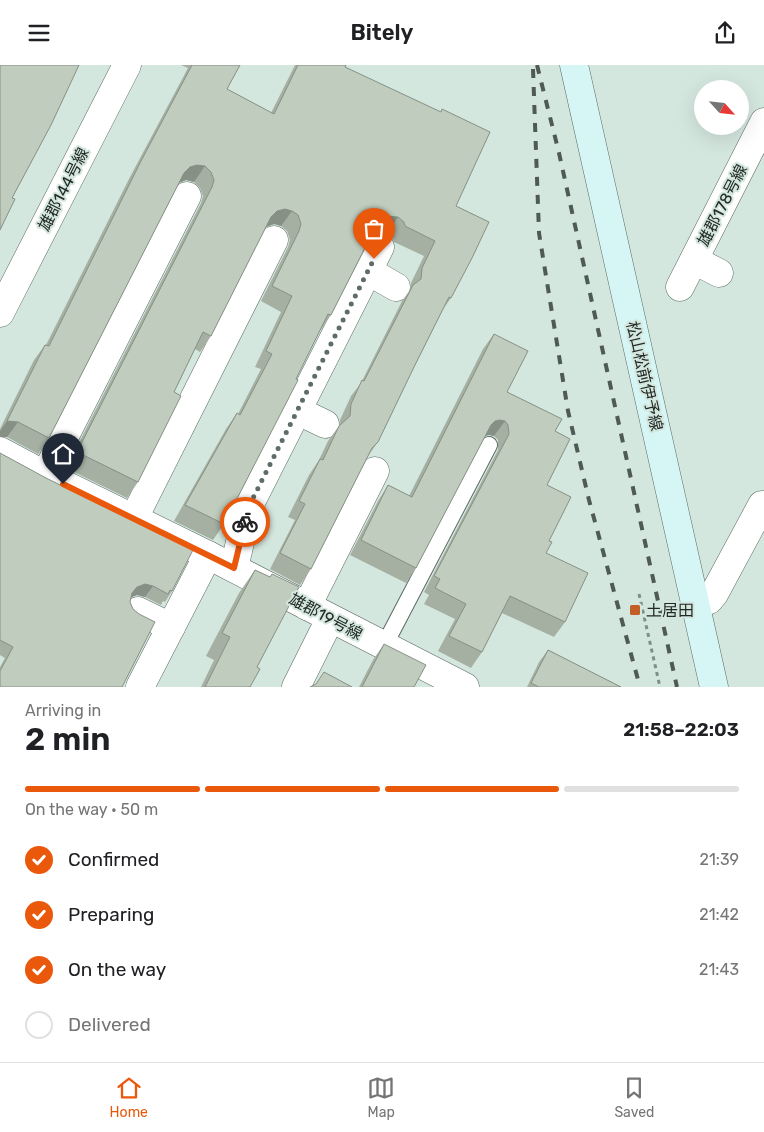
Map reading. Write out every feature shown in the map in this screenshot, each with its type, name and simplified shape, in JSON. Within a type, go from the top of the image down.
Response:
[{"type":"main road","name":"松山松前伊予線","points":[[574,65],[714,687]]},
{"type":"street","name":"雄郡144号線","points":[[0,313],[127,65]]},
{"type":"street","name":"雄郡178号線","points":[[680,287],[763,127]]},
{"type":"street","points":[[46,475],[187,196]]},
{"type":"street","points":[[134,519],[274,240]]},
{"type":"street","points":[[234,568],[248,508],[380,247]]},
{"type":"street","points":[[694,260],[719,273]]},
{"type":"street","points":[[368,271],[396,287]]},
{"type":"street","points":[[298,411],[325,424]]},
{"type":"street","name":"雄郡19号線","points":[[0,451],[234,568],[465,687]]},
{"type":"street","points":[[307,606],[375,471]]},
{"type":"street","points":[[695,605],[708,600],[714,594],[762,505]]},
{"type":"street","points":[[140,687],[208,555]]},
{"type":"street","points":[[138,611],[171,627]]},
{"type":"street","points":[[296,687],[330,619]]},
{"type":"lane","points":[[384,646],[489,445]]},
{"type":"path","points":[[639,594],[660,687]]},
{"type":"building","points":[[0,65],[79,65],[51,125],[12,198],[15,199],[0,230]]},
{"type":"building","points":[[192,65],[240,65],[227,89],[274,114],[298,65],[346,65],[345,67],[441,112],[442,109],[490,132],[456,206],[489,222],[451,298],[449,297],[378,442],[372,448],[311,569],[280,553],[305,504],[299,501],[320,459],[323,460],[339,426],[350,416],[351,404],[362,380],[364,381],[413,285],[421,279],[422,268],[435,241],[405,226],[404,222],[398,217],[385,216],[377,224],[331,315],[328,314],[296,379],[298,380],[224,524],[185,505],[237,413],[240,415],[272,354],[266,351],[292,296],[272,286],[301,224],[298,215],[292,211],[285,209],[277,211],[271,217],[211,336],[203,332],[174,392],[181,396],[138,482],[77,452],[212,187],[214,180],[211,172],[205,166],[197,165],[190,167],[184,173],[49,438],[18,422],[7,421],[45,345],[49,346],[141,161]]},
{"type":"building","points":[[494,334],[528,351],[507,392],[562,419],[555,431],[570,439],[547,485],[571,497],[549,541],[552,542],[546,553],[588,573],[565,622],[510,596],[482,652],[449,636],[466,604],[435,588],[440,579],[434,576],[509,434],[508,425],[505,421],[495,421],[491,425],[416,568],[361,540],[388,485],[412,497]]},
{"type":"building","points":[[0,453],[46,478],[193,550],[172,591],[170,590],[168,594],[145,584],[137,587],[132,593],[130,602],[133,609],[155,622],[122,687],[0,687],[0,671],[13,647],[0,640]]},
{"type":"building","points":[[255,570],[270,577],[272,574],[299,587],[257,667],[260,669],[250,687],[205,687],[230,637],[222,633]]},
{"type":"building","points":[[384,644],[426,665],[414,687],[362,687]]},
{"type":"building","points":[[548,650],[621,687],[539,687],[531,683]]},
{"type":"building","points":[[324,672],[352,687],[310,687],[316,684]]},
{"type":"railway","points":[[537,65],[559,153],[677,687]]},
{"type":"railway","points":[[533,69],[539,233],[568,411],[589,500],[640,687]]},
{"type":"way so far","points":[[245,522],[248,508],[374,259]]},
{"type":"place","name":"土居田","points":[[635,610]]},
{"type":"route","points":[[63,484],[234,568],[245,522]]}]
